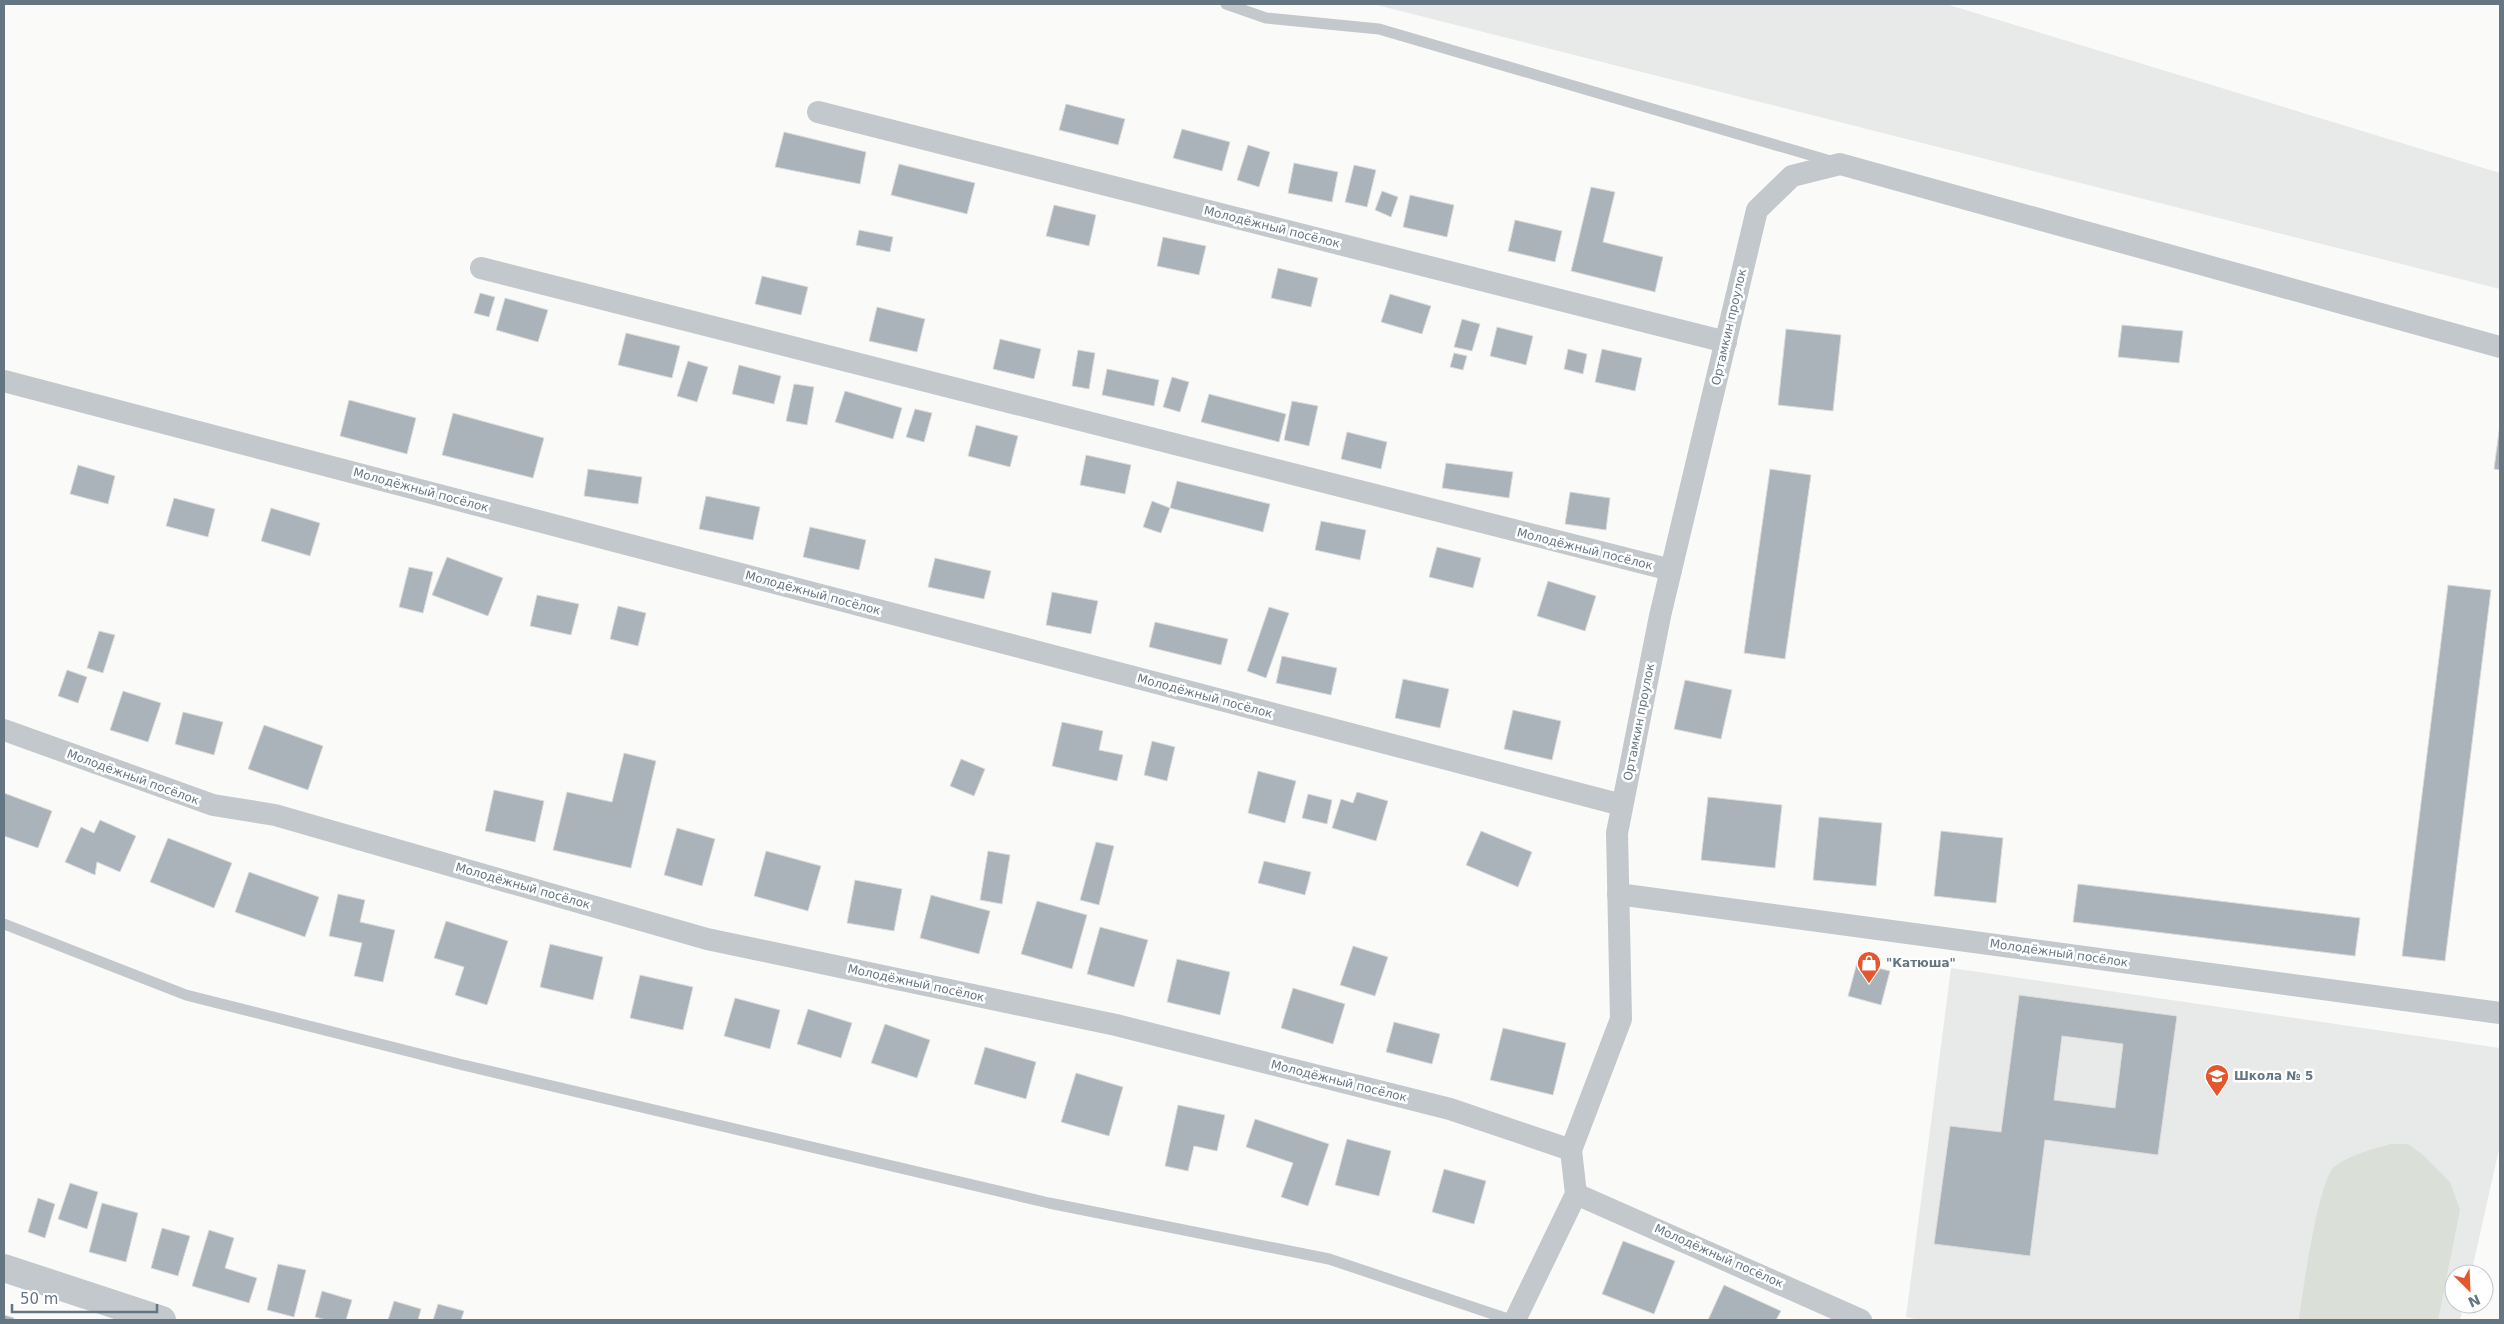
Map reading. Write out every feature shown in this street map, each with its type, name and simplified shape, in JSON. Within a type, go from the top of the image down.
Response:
[{"type":"street","name":"Молодёжный посёлок","points":[[818,112],[1726,342]]},
{"type":"street","name":"Ортамкин проулок","points":[[1576,1194],[1571,1150],[1620,1019],[1617,833],[1622,805],[1671,570],[1757,210],[1792,176],[1840,164]]},
{"type":"street","points":[[1840,164],[2500,347]]},
{"type":"street","name":"Молодёжный посёлок","points":[[481,268],[1671,570]]},
{"type":"street","name":"Молодёжный посёлок","points":[[4,380],[1622,805]]},
{"type":"street","name":"Молодёжный посёлок","points":[[4,730],[213,805],[276,815],[707,939],[1116,1025],[1450,1109],[1571,1150]]},
{"type":"street","name":"Молодёжный посёлок","points":[[1618,894],[2500,1013]]},
{"type":"street","points":[[1515,1320],[1576,1194]]},
{"type":"street","name":"Молодёжный посёлок","points":[[1576,1194],[1861,1320]]},
{"type":"street","points":[[4,1268],[162,1320]]},
{"type":"lane","points":[[1226,4],[1266,18],[1379,28],[1840,164]]},
{"type":"lane","points":[[4,924],[186,995],[459,1064],[1049,1203],[1329,1259],[1511,1320]]},
{"type":"shaded area","points":[[1373,4],[1946,4],[2500,173],[2500,289]]},
{"type":"shaded area","name":"Школа № 5","points":[[1951,968],[2500,1048],[2500,1145],[2473,1264],[2444,1264],[2444,1314],[2462,1314],[2460,1320],[1920,1320],[1906,1317]]},
{"type":"shaded area","points":[[2391,1144],[2408,1144],[2422,1154],[2450,1182],[2460,1210],[2449,1264],[2444,1264],[2444,1290],[2438,1320],[2299,1320],[2317,1215],[2328,1177],[2334,1167],[2361,1153]]},
{"type":"building","points":[[1066,104],[1125,119],[1118,145],[1059,130]]},
{"type":"building","points":[[1182,129],[1230,142],[1222,171],[1173,158]]},
{"type":"building","points":[[784,132],[866,152],[860,184],[775,167]]},
{"type":"building","points":[[1248,145],[1270,152],[1259,187],[1237,180]]},
{"type":"building","points":[[1294,163],[1338,172],[1332,202],[1288,193]]},
{"type":"building","points":[[899,164],[975,183],[967,214],[891,195]]},
{"type":"building","points":[[1354,165],[1376,170],[1367,207],[1345,202]]},
{"type":"building","points":[[1591,187],[1615,192],[1603,242],[1663,257],[1655,292],[1571,271]]},
{"type":"building","points":[[1382,191],[1398,197],[1391,217],[1375,210]]},
{"type":"building","points":[[1410,195],[1454,205],[1447,237],[1403,227]]},
{"type":"building","points":[[1054,205],[1096,215],[1089,246],[1046,236]]},
{"type":"building","points":[[1515,220],[1562,231],[1555,262],[1508,251]]},
{"type":"building","points":[[859,230],[893,237],[890,252],[856,245]]},
{"type":"building","points":[[1163,237],[1206,246],[1199,275],[1157,266]]},
{"type":"building","points":[[1278,268],[1318,278],[1311,307],[1271,298]]},
{"type":"building","points":[[762,276],[808,287],[801,315],[755,304]]},
{"type":"building","points":[[480,293],[495,297],[489,317],[474,313]]},
{"type":"building","points":[[1390,294],[1431,306],[1422,334],[1381,322]]},
{"type":"building","points":[[505,298],[548,310],[538,342],[496,330]]},
{"type":"building","points":[[877,307],[925,319],[917,352],[869,341]]},
{"type":"building","points":[[1462,319],[1480,324],[1472,351],[1454,347]]},
{"type":"building","points":[[2122,325],[2183,331],[2179,363],[2118,357]]},
{"type":"building","points":[[1497,327],[1533,336],[1526,365],[1490,356]]},
{"type":"building","points":[[1786,329],[1841,335],[1833,411],[1778,405]]},
{"type":"building","points":[[626,333],[680,346],[672,378],[618,365]]},
{"type":"building","points":[[1000,339],[1041,349],[1034,379],[993,369]]},
{"type":"building","points":[[1568,349],[1587,354],[1583,374],[1564,369]]},
{"type":"building","points":[[1602,349],[1642,358],[1635,391],[1595,382]]},
{"type":"building","points":[[1078,350],[1095,353],[1089,389],[1072,386]]},
{"type":"building","points":[[1454,353],[1467,356],[1463,370],[1450,367]]},
{"type":"building","points":[[688,361],[708,367],[697,402],[677,396]]},
{"type":"building","points":[[739,365],[781,376],[774,404],[732,394]]},
{"type":"building","points":[[1107,369],[1159,380],[1154,406],[1102,395]]},
{"type":"building","points":[[1172,377],[1189,382],[1180,412],[1163,407]]},
{"type":"building","points":[[794,384],[814,387],[807,425],[786,421]]},
{"type":"building","points":[[845,391],[902,408],[893,439],[835,422]]},
{"type":"building","points":[[1209,394],[1286,414],[1279,442],[1201,422]]},
{"type":"building","points":[[349,400],[416,418],[407,454],[340,436]]},
{"type":"building","points":[[1292,401],[1318,406],[1309,446],[1284,440]]},
{"type":"building","points":[[915,409],[932,413],[924,442],[906,437]]},
{"type":"building","points":[[453,413],[544,438],[533,478],[442,455]]},
{"type":"building","points":[[2500,424],[2500,470],[2494,469]]},
{"type":"building","points":[[976,425],[1018,436],[1010,467],[968,456]]},
{"type":"building","points":[[1347,432],[1387,442],[1381,469],[1341,459]]},
{"type":"building","points":[[1086,455],[1131,465],[1125,494],[1080,485]]},
{"type":"building","points":[[1446,463],[1513,472],[1509,498],[1442,488]]},
{"type":"building","points":[[78,465],[115,476],[108,504],[70,494]]},
{"type":"building","points":[[588,469],[642,477],[638,504],[584,496]]},
{"type":"building","points":[[1770,469],[1811,475],[1785,659],[1744,653]]},
{"type":"building","points":[[1177,481],[1270,504],[1263,532],[1170,508]]},
{"type":"building","points":[[1570,492],[1610,498],[1606,530],[1565,524]]},
{"type":"building","points":[[706,496],[760,507],[753,540],[699,529]]},
{"type":"building","points":[[174,498],[215,509],[208,537],[166,526]]},
{"type":"building","points":[[1152,501],[1170,508],[1161,533],[1143,527]]},
{"type":"building","points":[[271,508],[320,523],[310,556],[261,541]]},
{"type":"building","points":[[1321,521],[1366,530],[1360,560],[1315,550]]},
{"type":"building","points":[[810,527],[866,540],[859,570],[803,557]]},
{"type":"building","points":[[1437,547],[1481,558],[1473,588],[1429,577]]},
{"type":"building","points":[[447,557],[503,578],[488,616],[432,595]]},
{"type":"building","points":[[935,558],[991,571],[984,599],[928,587]]},
{"type":"building","points":[[409,567],[433,572],[423,613],[399,607]]},
{"type":"building","points":[[1548,581],[1596,596],[1585,631],[1537,616]]},
{"type":"building","points":[[2448,585],[2491,590],[2445,961],[2402,956]]},
{"type":"building","points":[[1052,592],[1098,601],[1091,634],[1046,625]]},
{"type":"building","points":[[537,595],[579,604],[571,635],[530,626]]},
{"type":"building","points":[[618,606],[646,613],[638,646],[610,639]]},
{"type":"building","points":[[1269,607],[1289,613],[1266,678],[1247,671]]},
{"type":"building","points":[[1155,622],[1228,639],[1221,665],[1149,647]]},
{"type":"building","points":[[99,631],[115,635],[103,673],[87,668]]},
{"type":"building","points":[[1282,656],[1337,668],[1331,695],[1276,683]]},
{"type":"building","points":[[67,670],[87,677],[78,703],[58,696]]},
{"type":"building","points":[[1403,679],[1449,689],[1440,728],[1395,718]]},
{"type":"building","points":[[1685,680],[1732,690],[1721,739],[1674,729]]},
{"type":"building","points":[[123,691],[161,703],[148,742],[110,730]]},
{"type":"building","points":[[1513,710],[1561,721],[1552,760],[1504,749]]},
{"type":"building","points":[[183,712],[223,722],[214,755],[175,744]]},
{"type":"building","points":[[1062,722],[1103,731],[1099,750],[1123,755],[1117,781],[1052,766]]},
{"type":"building","points":[[264,725],[323,746],[308,790],[248,769]]},
{"type":"building","points":[[1152,741],[1175,747],[1167,781],[1144,775]]},
{"type":"building","points":[[624,753],[656,761],[631,868],[553,850],[567,792],[612,802]]},
{"type":"building","points":[[961,759],[985,769],[974,796],[950,786]]},
{"type":"building","points":[[1258,771],[1296,781],[1285,823],[1248,813]]},
{"type":"building","points":[[494,790],[544,801],[535,842],[485,831]]},
{"type":"building","points":[[1357,792],[1388,801],[1376,841],[1332,828],[1341,799],[1353,803]]},
{"type":"building","points":[[4,793],[52,811],[38,848],[4,836]]},
{"type":"building","points":[[1308,794],[1332,800],[1327,824],[1302,818]]},
{"type":"building","points":[[1708,797],[1782,805],[1775,868],[1701,860]]},
{"type":"building","points":[[1819,817],[1882,823],[1876,886],[1813,880]]},
{"type":"building","points":[[100,820],[136,836],[120,872],[97,862],[95,875],[65,862],[81,827],[94,833]]},
{"type":"building","points":[[677,828],[715,839],[702,886],[664,875]]},
{"type":"building","points":[[1481,831],[1532,852],[1518,887],[1466,865]]},
{"type":"building","points":[[1941,831],[2003,838],[1996,903],[1934,896]]},
{"type":"building","points":[[168,838],[232,863],[214,908],[150,882]]},
{"type":"building","points":[[1096,842],[1114,846],[1099,905],[1080,900]]},
{"type":"building","points":[[766,851],[821,866],[808,911],[754,896]]},
{"type":"building","points":[[988,851],[1010,855],[1002,904],[980,900]]},
{"type":"building","points":[[1264,861],[1311,872],[1305,895],[1258,883]]},
{"type":"building","points":[[249,872],[319,897],[305,937],[235,912]]},
{"type":"building","points":[[855,880],[902,889],[894,931],[847,923]]},
{"type":"building","points":[[2078,884],[2360,918],[2355,956],[2073,922]]},
{"type":"building","points":[[338,894],[365,900],[360,922],[395,930],[383,982],[354,976],[362,943],[329,936]]},
{"type":"building","points":[[931,895],[990,911],[979,954],[920,938]]},
{"type":"building","points":[[1037,901],[1087,915],[1072,969],[1021,954]]},
{"type":"building","points":[[446,921],[508,941],[487,1005],[455,995],[464,967],[434,958]]},
{"type":"building","points":[[1100,927],[1148,940],[1134,987],[1087,974]]},
{"type":"building","points":[[550,944],[603,957],[593,1000],[540,987]]},
{"type":"building","points":[[1353,946],[1388,957],[1375,996],[1340,985]]},
{"type":"building","points":[[1177,959],[1230,972],[1220,1015],[1167,1002]]},
{"type":"building","name":"\"Катюша\"","points":[[1857,963],[1890,971],[1881,1005],[1848,996]]},
{"type":"building","points":[[640,975],[693,987],[683,1030],[630,1018]]},
{"type":"building","points":[[1293,988],[1345,1004],[1333,1044],[1281,1028]]},
{"type":"building","points":[[2019,995],[2177,1016],[2158,1155],[2045,1140],[2030,1256],[1934,1244],[1950,1126],[2001,1132]],"holes":[[[2062,1036],[2123,1044],[2115,1108],[2054,1100]]]},
{"type":"building","points":[[735,998],[780,1010],[770,1049],[724,1036]]},
{"type":"building","points":[[808,1009],[852,1023],[841,1058],[797,1044]]},
{"type":"building","points":[[1394,1022],[1440,1034],[1432,1064],[1386,1052]]},
{"type":"building","points":[[885,1024],[930,1040],[917,1078],[871,1063]]},
{"type":"building","points":[[1503,1028],[1566,1043],[1553,1095],[1490,1080]]},
{"type":"building","points":[[985,1047],[1036,1062],[1026,1099],[974,1084]]},
{"type":"building","points":[[1076,1073],[1123,1087],[1109,1136],[1061,1122]]},
{"type":"building","points":[[1178,1105],[1225,1115],[1217,1151],[1194,1146],[1188,1171],[1165,1166]]},
{"type":"building","points":[[1255,1119],[1329,1144],[1308,1206],[1281,1197],[1293,1163],[1246,1147]]},
{"type":"building","points":[[1347,1139],[1391,1151],[1379,1196],[1335,1185]]},
{"type":"building","points":[[1444,1169],[1486,1181],[1474,1224],[1432,1212]]},
{"type":"building","points":[[70,1183],[98,1192],[87,1229],[58,1219]]},
{"type":"building","points":[[38,1198],[55,1204],[45,1238],[28,1232]]},
{"type":"building","points":[[102,1203],[138,1213],[126,1262],[89,1252]]},
{"type":"building","points":[[162,1228],[190,1236],[178,1276],[151,1268]]},
{"type":"building","points":[[209,1230],[234,1238],[225,1268],[257,1278],[249,1303],[192,1286]]},
{"type":"building","points":[[1623,1241],[1675,1261],[1654,1314],[1602,1294]]},
{"type":"building","points":[[278,1264],[306,1270],[294,1317],[267,1310]]},
{"type":"building","points":[[1724,1285],[1781,1311],[1776,1320],[1708,1320]]},
{"type":"building","points":[[322,1291],[352,1300],[346,1320],[326,1320],[315,1317]]},
{"type":"building","points":[[394,1301],[421,1309],[418,1320],[388,1320]]},
{"type":"building","points":[[438,1304],[464,1311],[461,1320],[433,1320]]},
{"type":"building","points":[[4,1315],[14,1318],[14,1320],[4,1320]]},
{"type":"place","name":"\"Катюша\"","points":[[1869,984]]},
{"type":"place","name":"Школа № 5","points":[[2217,1097]]}]
